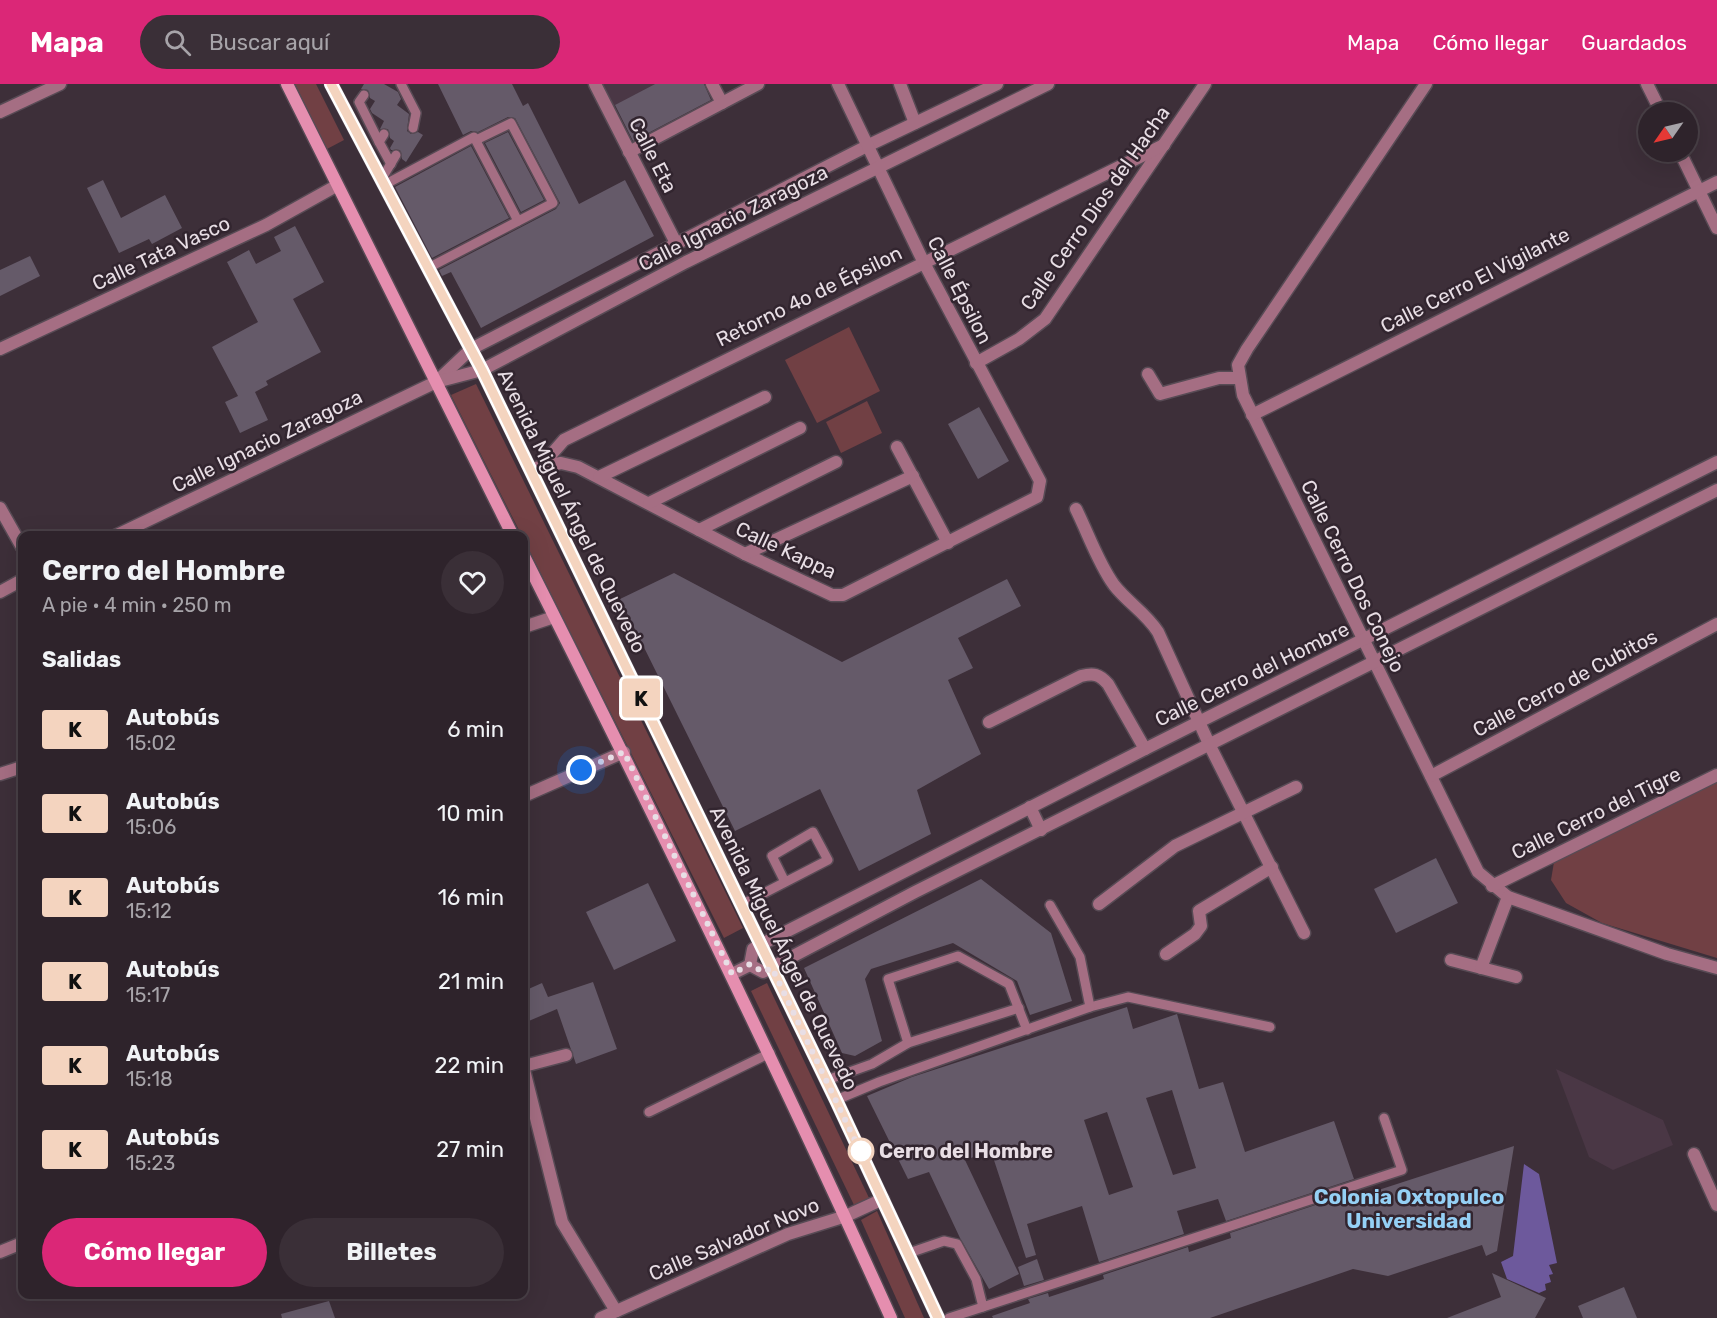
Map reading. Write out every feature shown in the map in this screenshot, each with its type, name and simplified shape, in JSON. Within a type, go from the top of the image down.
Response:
[{"type":"main road","points":[[286,84],[510,531]]},
{"type":"main road","name":"Avenida Miguel Ángel de Quevedo","points":[[331,84],[482,370],[536,467],[938,1318]]},
{"type":"main road","points":[[528,564],[624,752],[732,974],[846,1216],[891,1318]]},
{"type":"street","points":[[0,112],[60,84]]},
{"type":"street","name":"Calle Eta","points":[[595,84],[676,243]]},
{"type":"street","points":[[712,84],[722,103]]},
{"type":"street","points":[[629,152],[758,84]]},
{"type":"street","name":"Calle Épsilon","points":[[838,84],[923,261],[1040,481],[1037,497],[1023,504]]},
{"type":"street","points":[[900,84],[915,123]]},
{"type":"street","name":"Calle Ignacio Zaragoza","points":[[436,382],[471,349],[869,145],[997,84]]},
{"type":"street","name":"Calle Ignacio Zaragoza","points":[[126,531],[436,382],[482,370],[686,262],[1046,84]]},
{"type":"street","name":"Calle Cerro Dios del Hacha","points":[[976,363],[1018,339],[1045,319],[1205,84]]},
{"type":"street","points":[[1148,374],[1160,394],[1219,378],[1238,378],[1238,365],[1246,349],[1426,84]]},
{"type":"street","points":[[1647,84],[1656,102]]},
{"type":"street","name":"Retorno 4o de Épsilon","points":[[536,467],[564,440],[923,261],[1164,145]]},
{"type":"street","points":[[1685,162],[1717,228]]},
{"type":"street","name":"Calle Cerro El Vigilante","points":[[1252,415],[1717,182]]},
{"type":"street","name":"Calle Tata Vasco","points":[[0,349],[266,225],[336,186]]},
{"type":"street","name":"Calle Cerro Dos Conejo","points":[[1238,378],[1252,415],[1478,872],[1508,897],[1667,954],[1717,968]]},
{"type":"street","points":[[599,477],[765,397]]},
{"type":"street","points":[[650,503],[800,428]]},
{"type":"street","points":[[897,447],[948,543]]},
{"type":"street","points":[[699,530],[836,462]]},
{"type":"street","name":"Calle Cerro del Hombre","points":[[760,945],[1145,748],[1200,723],[1717,462]]},
{"type":"street","name":"Calle Kappa","points":[[536,467],[561,463],[578,467],[745,554],[823,591],[843,595],[1023,504]]},
{"type":"street","points":[[745,554],[913,476]]},
{"type":"street","points":[[750,964],[763,972],[772,968],[915,892],[1717,490]]},
{"type":"street","points":[[0,508],[18,540]]},
{"type":"street","points":[[1076,509],[1112,582],[1122,595],[1148,616],[1158,632],[1210,746],[1304,933]]},
{"type":"street","points":[[0,592],[18,582]]},
{"type":"street","points":[[528,626],[554,617]]},
{"type":"street","name":"Calle Cerro de Cubitos","points":[[1431,776],[1717,624]]},
{"type":"street","points":[[989,722],[1081,676],[1092,674],[1101,676],[1108,684],[1145,748]]},
{"type":"street","points":[[528,794],[624,752]]},
{"type":"street","points":[[0,774],[18,768]]},
{"type":"street","name":"Calle Cerro del Tigre","points":[[1492,886],[1717,775]]},
{"type":"street","points":[[1099,904],[1175,846],[1244,814],[1296,786]]},
{"type":"street","points":[[1030,807],[1041,830]]},
{"type":"street","points":[[1166,954],[1195,934],[1201,926],[1199,911],[1272,867]]},
{"type":"street","points":[[1481,968],[1508,897]]},
{"type":"street","points":[[732,974],[750,964],[753,949],[760,945]]},
{"type":"street","points":[[1451,960],[1516,977]]},
{"type":"street","points":[[528,1067],[566,1055]]},
{"type":"street","points":[[528,1084],[562,1222],[616,1311]]},
{"type":"street","points":[[1694,1154],[1713,1188],[1717,1205]]},
{"type":"street","name":"Calle Salvador Novo","points":[[601,1318],[788,1234],[846,1216],[883,1198]]},
{"type":"street","points":[[0,1252],[18,1245]]},
{"type":"lane","points":[[398,86],[409,99],[416,113],[413,129]]},
{"type":"lane","points":[[364,94],[359,102],[393,160],[383,182]]},
{"type":"lane","points":[[402,108],[409,99]]},
{"type":"lane","points":[[371,126],[377,116]]},
{"type":"lane","points":[[428,268],[553,203],[511,123],[476,140]]},
{"type":"lane","points":[[383,182],[474,136],[519,221]]},
{"type":"lane","points":[[741,905],[828,860],[813,832],[772,856],[785,882]]},
{"type":"lane","points":[[1050,905],[1080,957],[1090,1007]]},
{"type":"lane","points":[[908,1043],[888,980],[958,956],[1009,984],[1027,1030]]},
{"type":"lane","points":[[836,1100],[879,1082],[1090,1007],[1128,997],[1270,1027]]},
{"type":"lane","points":[[827,1080],[872,1064],[908,1043],[1019,1008]]},
{"type":"lane","points":[[649,1112],[770,1053]]},
{"type":"lane","points":[[950,1318],[1402,1170],[1384,1118]]},
{"type":"lane","points":[[909,1253],[944,1241],[957,1244],[976,1279],[983,1307]]},
{"type":"shaded area","points":[[295,84],[316,84],[344,140],[327,149]]},
{"type":"shaded area","points":[[595,84],[655,84],[608,109]]},
{"type":"shaded area","points":[[849,327],[880,391],[817,423],[785,360]]},
{"type":"shaded area","points":[[476,384],[743,928],[724,938],[528,548],[528,531],[519,531],[451,395]]},
{"type":"shaded area","points":[[867,401],[882,433],[841,453],[826,422]]},
{"type":"shaded area","points":[[1717,782],[1717,958],[1602,923],[1566,903],[1551,880],[1554,862]]},
{"type":"shaded area","points":[[767,983],[870,1200],[855,1207],[751,991]]},
{"type":"shaded area","points":[[1556,1069],[1663,1120],[1673,1145],[1613,1170],[1589,1157]]},
{"type":"shaded area","points":[[1524,1164],[1539,1174],[1557,1263],[1549,1265],[1553,1274],[1549,1275],[1551,1282],[1545,1284],[1546,1290],[1539,1293],[1507,1279],[1501,1262],[1513,1256]]},
{"type":"shaded area","points":[[877,1211],[924,1318],[905,1318],[861,1220]]},
{"type":"building","points":[[364,84],[384,84],[398,92],[401,99],[397,105],[409,114],[407,131],[411,134],[418,132],[423,135],[406,162],[402,159],[400,150],[391,150],[394,141],[390,138],[388,129],[380,129],[384,121],[372,113],[370,109],[375,101],[370,98],[368,90],[361,89]]},
{"type":"building","points":[[438,84],[512,84],[523,106],[528,103],[579,204],[625,180],[654,236],[481,328],[451,272],[442,276],[439,270],[556,209],[560,203],[515,118],[508,117],[478,132],[471,131],[463,135]]},
{"type":"building","points":[[655,84],[704,84],[711,100],[633,141],[615,105]]},
{"type":"building","points":[[508,132],[544,200],[521,212],[485,143]]},
{"type":"building","points":[[471,146],[509,218],[432,258],[395,187]]},
{"type":"building","points":[[103,180],[121,218],[165,195],[182,228],[152,244],[149,239],[119,253],[87,188]]},
{"type":"building","points":[[295,226],[324,282],[293,299],[321,352],[266,381],[268,385],[255,392],[268,420],[240,433],[225,402],[238,396],[212,347],[258,322],[227,262],[249,250],[256,264],[281,251],[274,237]]},
{"type":"building","points":[[30,256],[40,276],[0,296],[0,270]]},
{"type":"building","points":[[979,407],[1009,461],[978,479],[948,424]]},
{"type":"building","points":[[674,573],[842,662],[1007,579],[1021,606],[958,638],[973,668],[948,680],[981,754],[917,790],[931,834],[859,871],[820,789],[735,831],[620,599]]},
{"type":"building","points":[[1436,858],[1458,903],[1396,933],[1374,889]]},
{"type":"building","points":[[981,879],[1051,933],[1072,1001],[1030,1015],[1017,981],[953,943],[871,969],[865,979],[882,1041],[855,1056],[842,1053],[804,968]]},
{"type":"building","points":[[648,883],[676,941],[614,970],[586,912]]},
{"type":"building","points":[[593,982],[617,1049],[576,1064],[557,1009],[528,1021],[528,989],[542,983],[548,997]]},
{"type":"building","points":[[1127,1007],[1133,1029],[1177,1014],[1199,1089],[1223,1082],[1245,1152],[1334,1121],[1354,1179],[1226,1221],[1218,1199],[1177,1211],[1184,1234],[1099,1262],[1082,1206],[1027,1224],[1036,1255],[1026,1258],[991,1151],[965,1160],[1019,1274],[989,1289],[960,1238],[929,1172],[908,1179],[867,1096],[912,1077]],"holes":[[[1172,1090],[1196,1168],[1173,1175],[1146,1098]],[[1107,1112],[1133,1187],[1109,1195],[1084,1120]]]},
{"type":"building","points":[[1514,1146],[1497,1251],[1486,1256],[1482,1245],[1388,1276],[1353,1269],[1210,1318],[993,1318],[992,1316],[1030,1303],[1028,1299],[1048,1293],[1049,1297],[1104,1279],[1103,1275],[1188,1247],[1189,1252],[1231,1238],[1230,1233],[1358,1191],[1360,1196]]},
{"type":"building","points":[[1037,1259],[1044,1280],[1024,1286],[1018,1267]]},
{"type":"building","points":[[1492,1273],[1546,1298],[1535,1318],[1447,1318],[1501,1297]]},
{"type":"building","points":[[1624,1287],[1637,1318],[1583,1318],[1578,1306]]},
{"type":"building","points":[[329,1301],[335,1318],[282,1318],[281,1314]]},
{"type":"bus line","name":"K","points":[[331,84],[482,370],[905,1243],[938,1318]]},
{"type":"place","name":"Cerro del Hombre","points":[[861,1151]]},
{"type":"district","name":"Colonia Oxtopulco Universidad","points":[[1409,1209]]},
{"type":"route","points":[[581,770],[624,752],[732,974],[750,964],[763,972],[772,968],[864,1159],[861,1151]]}]
